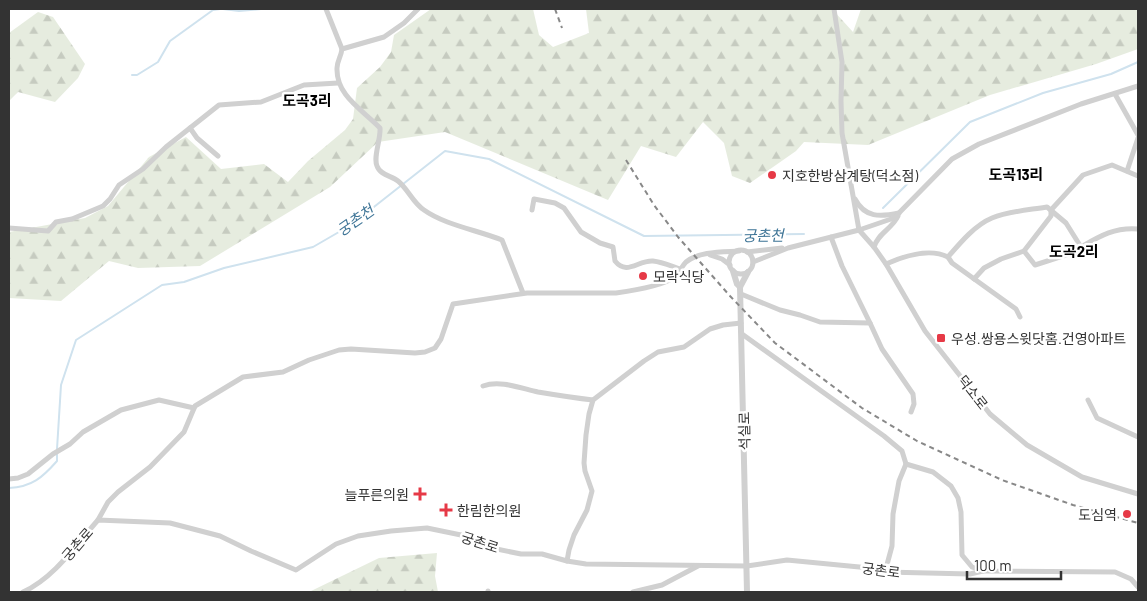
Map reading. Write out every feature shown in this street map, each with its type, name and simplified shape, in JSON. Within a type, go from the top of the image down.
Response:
[{"type":"street","points":[[326,9],[342,50],[342,55],[338,60],[338,82],[351,102],[380,128],[377,166],[380,171],[399,182],[422,209],[429,213],[445,221],[502,240],[523,294]]},
{"type":"street","points":[[342,50],[384,36],[404,23],[418,9]]},
{"type":"street","points":[[834,9],[842,62],[842,133],[859,230]]},
{"type":"street","points":[[9,228],[48,231],[56,222],[72,219],[98,209],[110,199],[119,185],[142,169],[166,146],[219,105],[261,102],[304,85],[338,82]]},
{"type":"street","points":[[98,520],[108,502],[150,467],[184,432],[194,408],[243,377],[283,372],[309,360],[339,350],[350,349],[415,354],[426,352],[436,348],[453,304],[523,294],[616,293],[630,291],[674,278],[687,262],[705,254],[788,248],[859,230],[894,218],[952,159],[979,144],[1081,104],[1138,86]]},
{"type":"street","points":[[1115,94],[1138,136],[1127,171]]},
{"type":"street","points":[[190,128],[197,138],[218,156]]},
{"type":"street","points":[[974,278],[984,268],[1001,259],[1024,251],[1051,216],[1051,210],[1083,176],[1112,165],[1138,176]]},
{"type":"street","points":[[852,194],[864,211],[872,215],[884,216],[900,213]]},
{"type":"street","points":[[532,210],[534,199],[555,203],[564,208],[582,232],[600,243],[612,247],[615,261],[623,268],[651,261],[680,269]]},
{"type":"street","points":[[948,257],[965,239],[991,218],[1047,207],[1066,223],[1081,247]]},
{"type":"street","points":[[874,247],[876,240],[895,224],[900,213]]},
{"type":"street","points":[[1024,251],[1035,265],[1072,253],[1114,230],[1138,229]]},
{"type":"street","name":"덕소로","points":[[859,230],[886,264],[925,331],[990,414],[1027,445],[1082,476],[1138,494]]},
{"type":"street","points":[[831,238],[842,266],[882,349],[913,394],[914,404],[911,412]]},
{"type":"street","points":[[740,291],[753,262],[788,248]]},
{"type":"street","points":[[739,251],[730,257],[740,291],[780,310],[800,314],[820,322],[870,323]]},
{"type":"street","points":[[747,252],[753,262]]},
{"type":"street","points":[[886,264],[909,256],[940,253],[948,257],[952,263],[1016,309],[1020,317]]},
{"type":"street","points":[[705,254],[714,255],[740,274],[748,272]]},
{"type":"street","name":"석실로","points":[[740,291],[747,592]]},
{"type":"street","points":[[567,561],[574,535],[587,510],[592,491],[584,463],[589,414],[593,400],[658,352],[684,347],[710,329],[723,325],[742,323]]},
{"type":"street","points":[[742,334],[902,451],[906,464],[899,481],[893,514],[892,546],[885,572]]},
{"type":"street","points":[[483,386],[492,383],[593,400]]},
{"type":"street","points":[[9,479],[28,474],[53,454],[70,444],[83,432],[121,410],[159,400],[194,408]]},
{"type":"street","points":[[1088,400],[1097,418],[1138,437]]},
{"type":"street","points":[[906,464],[933,472],[951,486],[958,498],[961,512],[962,555],[972,567],[983,571]]},
{"type":"street","name":"궁촌로","points":[[25,592],[37,586],[61,563],[98,520],[170,523],[220,536],[296,570],[336,544],[358,536],[391,530],[428,528],[461,535],[487,547],[521,554],[542,554],[586,564],[747,566],[787,560],[880,569],[885,572],[970,574],[983,571],[1104,571],[1115,572],[1131,580]]},
{"type":"street","points":[[633,592],[662,585],[699,566]]},
{"type":"street","points":[[1131,580],[1138,579]]},
{"type":"street","points":[[1131,580],[1138,587]]},
{"type":"street","points":[[661,592],[662,585]]},
{"type":"green space","points":[[431,9],[533,9],[539,35],[553,47],[589,33],[586,9],[832,9],[853,32],[861,9],[1138,9],[1138,49],[1096,64],[990,95],[868,145],[804,142],[796,151],[750,183],[732,176],[724,143],[703,122],[676,157],[641,146],[608,200],[445,132],[378,142],[330,187],[200,266],[138,268],[109,261],[61,301],[9,298],[9,232],[85,218],[108,206],[149,157],[186,137],[221,169],[264,164],[288,182],[308,161],[345,130],[353,119],[357,88],[380,67],[391,52],[394,35]]},
{"type":"green space","points":[[38,12],[53,17],[85,64],[78,78],[55,102],[18,92],[9,101],[9,33]]},
{"type":"green space","points":[[437,553],[435,576],[438,592],[309,592],[379,558]]},
{"type":"waterway","points":[[132,75],[137,75],[158,62],[170,41],[213,10],[220,9]]},
{"type":"waterway","points":[[223,9],[239,11],[261,9]]},
{"type":"waterway","name":"궁촌천","points":[[883,208],[970,122],[1043,93],[1111,74],[1138,62]]},
{"type":"waterway","name":"궁촌천","points":[[57,449],[61,385],[76,340],[162,285],[184,282],[224,268],[313,247],[351,225],[445,151],[489,159],[644,236],[804,234]]},
{"type":"waterway","name":"궁촌천","points":[[9,488],[24,486],[36,480],[57,461],[57,454]]},
{"type":"railway","points":[[555,9],[562,28]]},
{"type":"railway","points":[[626,160],[654,205],[678,237],[730,296],[775,343],[862,408],[917,441],[1002,480],[1073,505],[1138,523]]},
{"type":"place","name":"지호한방삼계탕(덕소점)","points":[[772,175]]},
{"type":"place","name":"모락식당","points":[[643,276]]},
{"type":"place","name":"우성.쌍용스윗닷홈.건영아파트","points":[[941,338]]},
{"type":"place","name":"늘푸른의원","points":[[420,494]]},
{"type":"place","name":"한림한의원","points":[[446,510]]},
{"type":"place","name":"도심역","points":[[1127,514]]},
{"type":"district","name":"도곡3리","points":[[307,100]]},
{"type":"district","name":"도곡13리","points":[[1016,174]]},
{"type":"district","name":"도곡2리","points":[[1074,251]]}]
